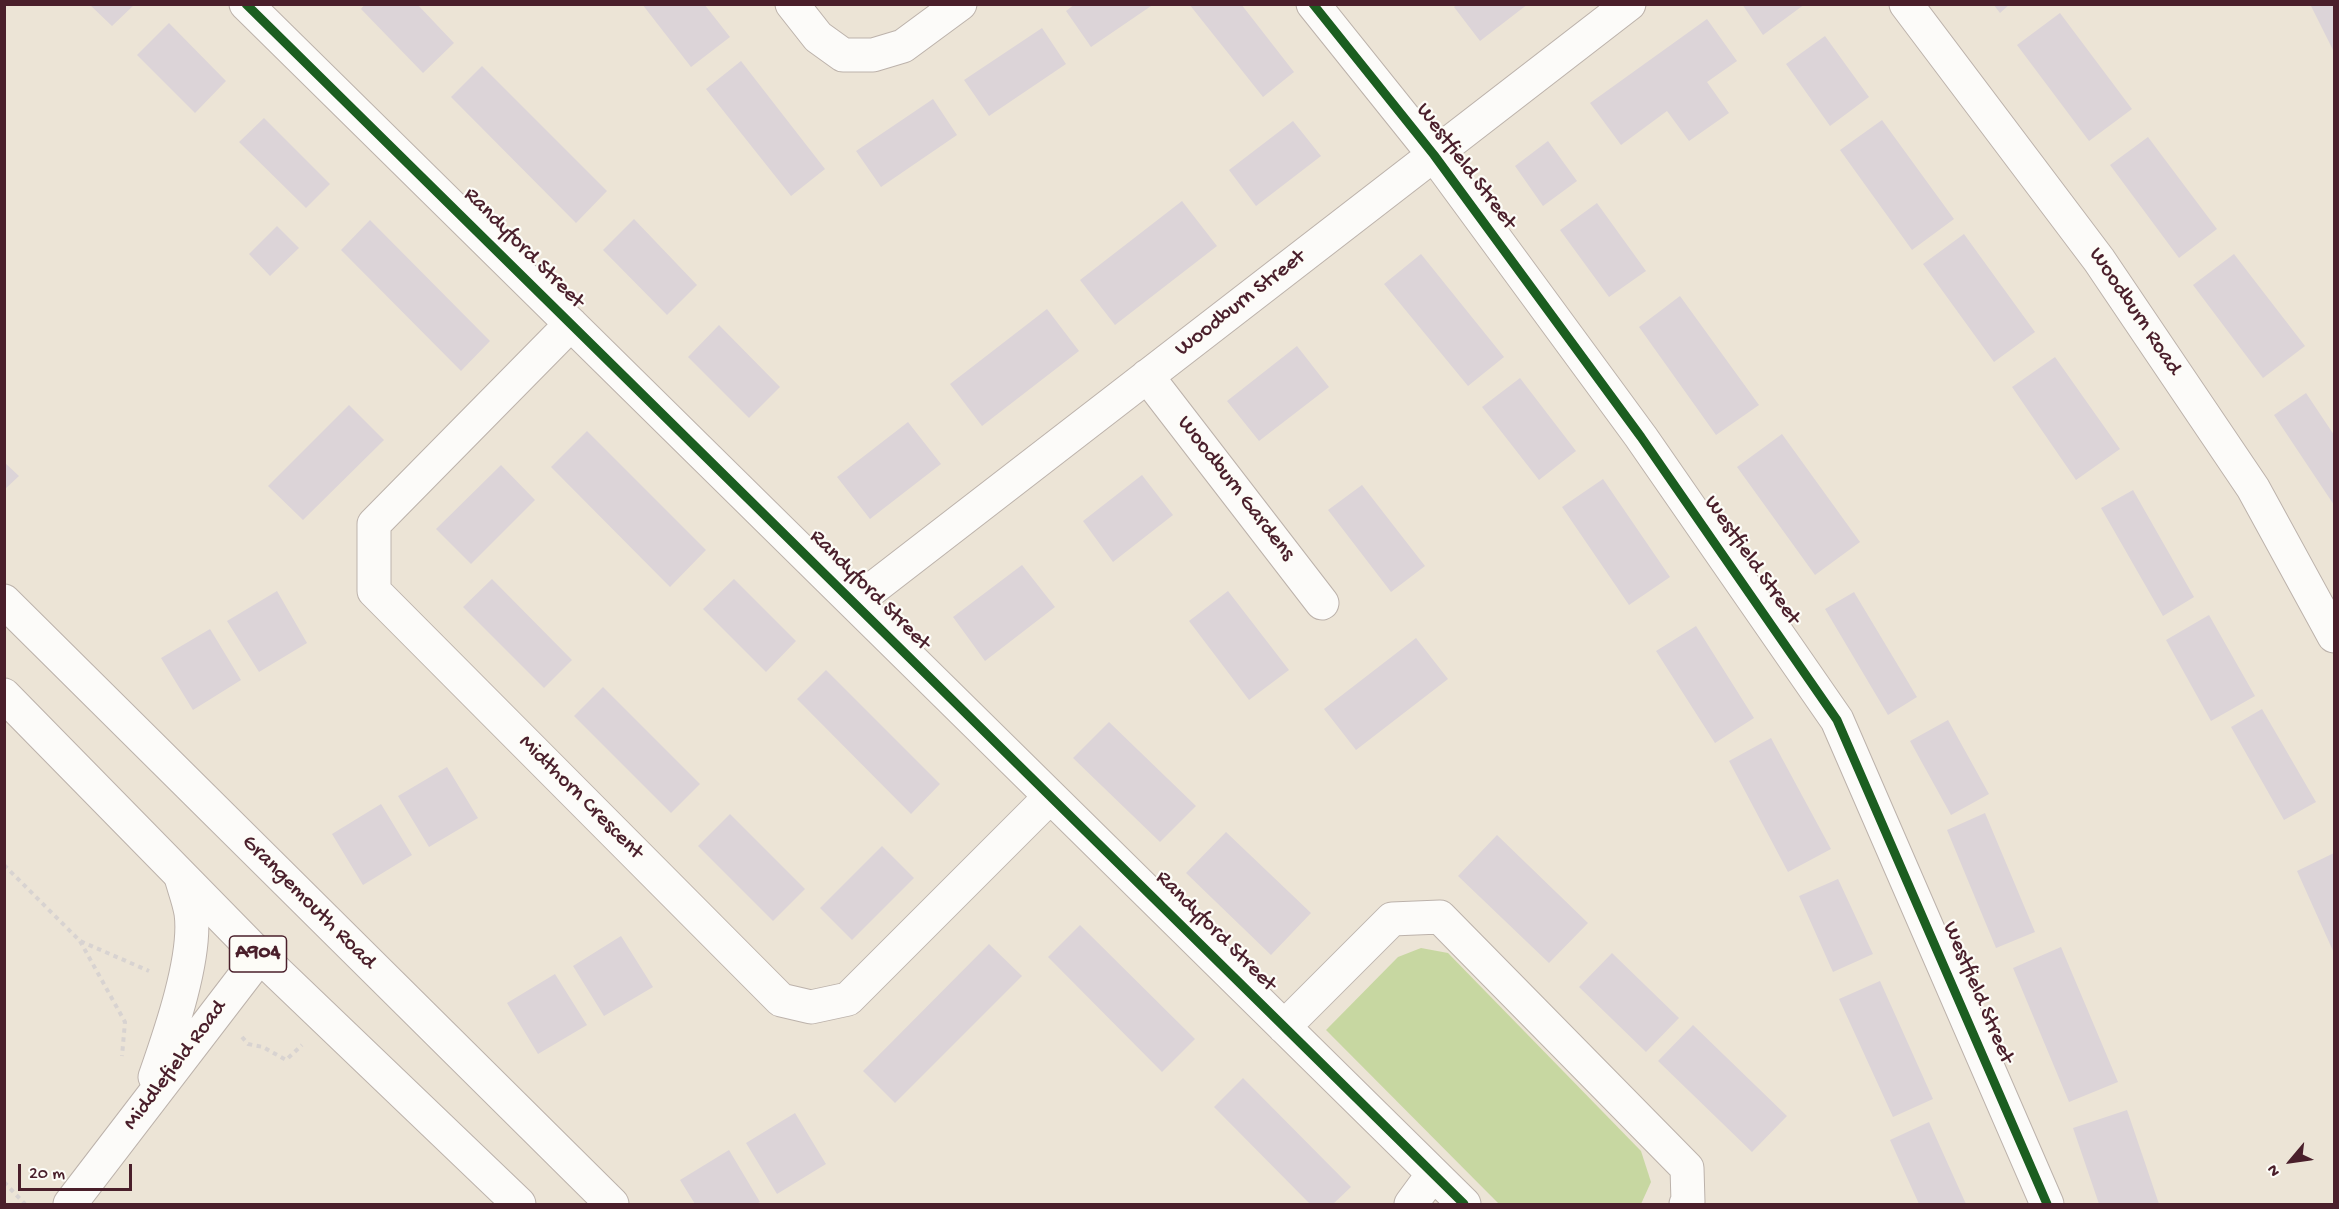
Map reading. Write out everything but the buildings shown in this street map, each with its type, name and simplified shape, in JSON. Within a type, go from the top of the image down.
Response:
[{"type":"street","name":"Randyford Street","points":[[246,4],[1464,1204]]},
{"type":"street","points":[[792,4],[818,38],[843,55],[873,55],[903,46],[960,4]]},
{"type":"street","name":"Westfield Street","points":[[1313,4],[1434,155],[1641,437],[1837,720],[2048,1204]]},
{"type":"street","name":"Woodburn Street","points":[[854,603],[1629,4]]},
{"type":"street","name":"Woodburn Road","points":[[1906,4],[2099,260],[2253,488],[2334,636]]},
{"type":"street","name":"Midthorn Crescent","points":[[571,324],[374,525],[374,591],[781,1000],[811,1007],[848,999],[1050,797]]},
{"type":"street","name":"Woodburn Gardens","points":[[1147,376],[1322,603]]},
{"type":"street","name":"Grangemouth Road","points":[[4,601],[612,1204]]},
{"type":"street","name":"A904","points":[[4,695],[260,956],[519,1204]]},
{"type":"street","points":[[144,1107],[170,1034],[191,945],[191,913],[181,877]]},
{"type":"street","points":[[1284,1027],[1392,920],[1440,917],[1687,1168],[1688,1202],[1686,1204]]},
{"type":"street","name":"Middlefield Road","points":[[70,1204],[260,956]]},
{"type":"street","points":[[1411,1204],[1433,1174]]},
{"type":"path","points":[[80,941],[124,1022],[121,1064]]},
{"type":"path","points":[[4,1182],[25,1204]]},
{"type":"green space","points":[[1421,948],[1448,953],[1641,1151],[1651,1182],[1641,1204],[1499,1204],[1326,1030],[1398,957]]},
{"type":"cycle path","points":[[246,4],[1464,1204]]},
{"type":"cycle path","points":[[1313,4],[1434,155],[1641,437],[1837,720],[2047,1204]]}]
